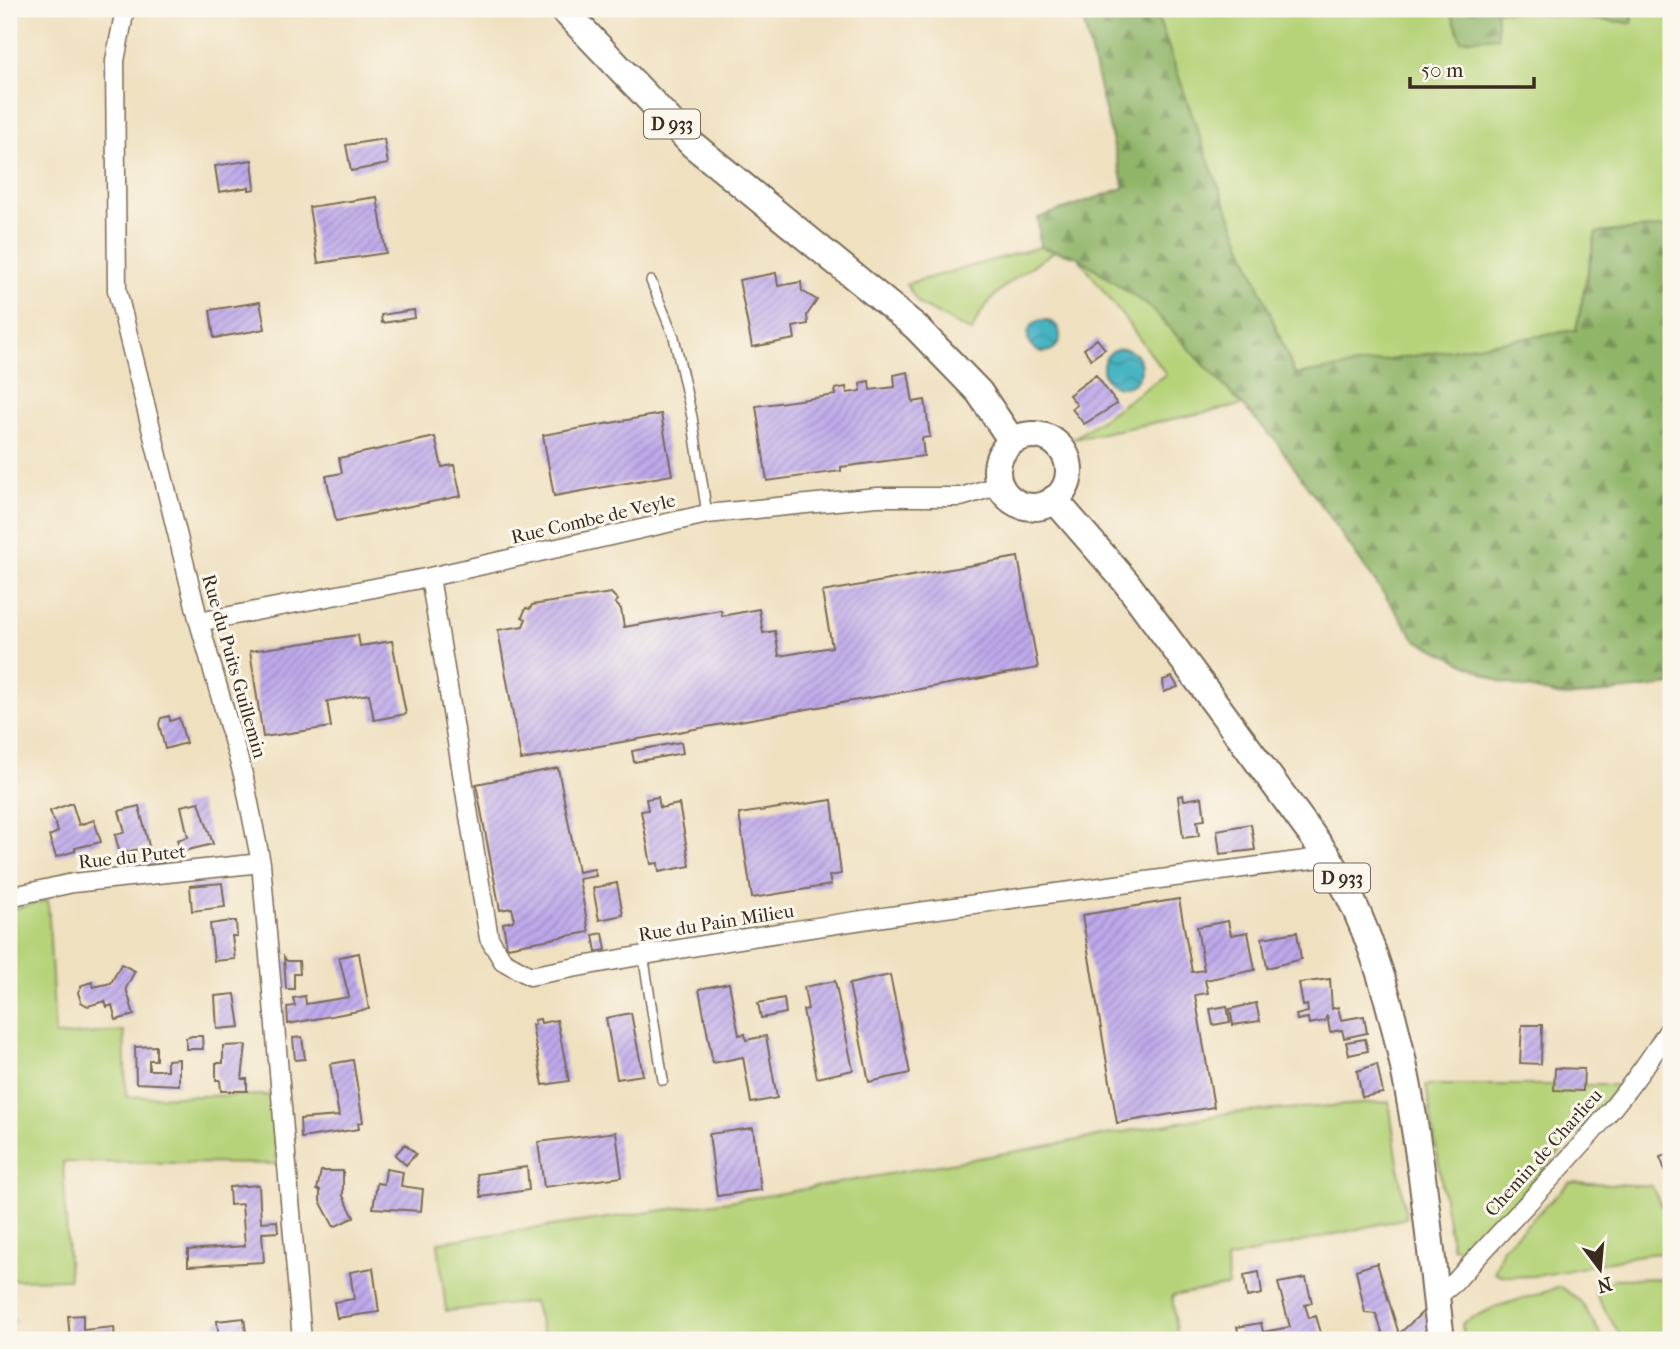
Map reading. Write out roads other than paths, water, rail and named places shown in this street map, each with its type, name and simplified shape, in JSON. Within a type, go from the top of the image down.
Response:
[{"type":"main road","name":"D 933","points":[[563,9],[693,145],[916,327],[979,392],[1012,441]]},
{"type":"main road","points":[[1035,435],[1057,444],[1065,454],[1068,479],[1054,499],[1041,506],[1029,506],[1006,496],[1000,485],[998,461],[1012,441],[1035,435]]},
{"type":"main road","name":"D 933","points":[[1054,499],[1126,582],[1328,857],[1356,905],[1370,942],[1391,1019],[1416,1132],[1440,1340]]},
{"type":"street","name":"Rue du Puits Guillemin","points":[[125,9],[116,61],[117,290],[199,622],[244,778],[261,863],[302,1340]]},
{"type":"street","name":"Rue Combe de Veyle","points":[[199,622],[430,577],[707,514],[877,497],[961,497],[1000,485]]},
{"type":"street","name":"Rue du Pain Milieu","points":[[430,577],[489,938],[503,961],[530,976],[643,954],[945,908],[1328,857]]},
{"type":"street","name":"Rue du Putet","points":[[9,897],[73,883],[261,863]]},
{"type":"street","name":"Chemin de Charlieu","points":[[1436,1298],[1455,1282],[1587,1141],[1650,1061],[1671,1026]]},
{"type":"lane","points":[[651,281],[674,337],[692,417],[707,514]]},
{"type":"lane","points":[[643,954],[663,1080]]},
{"type":"water","points":[[1044,320],[1055,325],[1060,336],[1055,347],[1044,352],[1033,347],[1028,336],[1033,325]]},
{"type":"water","points":[[1122,349],[1136,354],[1141,368],[1136,382],[1122,387],[1108,382],[1103,368],[1108,354]]}]
